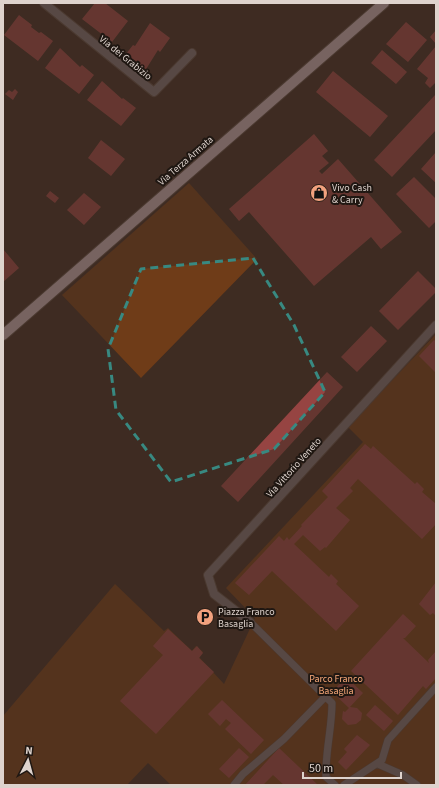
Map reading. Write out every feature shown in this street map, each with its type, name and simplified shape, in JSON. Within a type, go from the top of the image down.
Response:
[{"type":"main road","name":"Via Terza Armata","points":[[3,335],[384,3]]},
{"type":"street","name":"Via dei Grabizio","points":[[44,3],[154,92],[192,53]]},
{"type":"street","name":"Via Vittorio Veneto","points":[[250,622],[214,594],[208,575],[436,325]]},
{"type":"lane","points":[[250,622],[332,704],[326,777],[335,785]]},
{"type":"lane","points":[[344,785],[382,760],[388,740],[436,687]]},
{"type":"lane","points":[[234,785],[243,774],[284,739],[325,697]]},
{"type":"lane","points":[[378,764],[403,775],[417,785]]},
{"type":"highlighted area","points":[[253,258],[294,325],[325,392],[274,449],[171,482],[116,410],[108,349],[141,269]]},
{"type":"green space","points":[[189,183],[257,259],[141,378],[62,295]]},
{"type":"green space","name":"Parco Franco Basaglia","points":[[436,334],[436,785],[171,785],[148,763],[127,785],[3,785],[3,716],[115,584],[164,631],[168,628],[192,651],[196,646],[203,652],[199,657],[224,684],[255,618],[226,588],[363,442],[348,427]]},
{"type":"building","points":[[95,3],[105,3],[128,21],[112,42],[82,19]]},
{"type":"building","points":[[19,15],[32,25],[31,27],[53,41],[38,61],[4,35]]},
{"type":"building","points":[[406,22],[427,40],[408,62],[386,44]]},
{"type":"building","points":[[150,23],[170,38],[160,52],[158,50],[143,74],[122,59],[133,45],[135,46]]},
{"type":"building","points":[[436,30],[436,44],[430,37]]},
{"type":"building","points":[[436,46],[436,82],[430,88],[425,83],[428,78],[417,69]]},
{"type":"building","points":[[60,48],[80,67],[82,65],[94,75],[79,94],[45,68]]},
{"type":"building","points":[[382,50],[407,72],[396,84],[371,63]]},
{"type":"building","points":[[333,71],[388,116],[370,137],[316,92]]},
{"type":"building","points":[[102,81],[122,99],[123,98],[136,108],[121,126],[87,100]]},
{"type":"building","points":[[15,89],[18,92],[13,100],[5,94],[9,90],[12,92]]},
{"type":"building","points":[[436,94],[436,130],[392,177],[374,160]]},
{"type":"building","name":"Vivo Cash & Carry","points":[[314,134],[328,151],[322,156],[329,163],[319,171],[322,174],[338,159],[402,232],[381,249],[371,237],[314,286],[249,212],[239,221],[229,209]]},
{"type":"building","points":[[101,140],[125,159],[111,176],[88,158]]},
{"type":"building","points":[[436,152],[436,183],[421,169]]},
{"type":"building","points":[[414,177],[436,199],[436,221],[429,228],[396,194]]},
{"type":"building","points":[[50,191],[59,198],[55,203],[46,196]]},
{"type":"building","points":[[84,193],[101,207],[84,225],[67,210]]},
{"type":"building","points":[[3,249],[19,268],[3,282]]},
{"type":"building","points":[[418,271],[436,289],[436,292],[398,330],[379,311]]},
{"type":"building","points":[[371,326],[387,341],[357,372],[341,357]]},
{"type":"building","points":[[434,340],[436,342],[435,372],[419,356]]},
{"type":"building","points":[[327,372],[343,387],[238,502],[221,486]]},
{"type":"building","points":[[365,444],[371,449],[373,446],[415,484],[417,482],[424,489],[422,492],[436,504],[436,524],[422,539],[358,479],[350,488],[353,491],[336,508],[350,520],[326,548],[325,547],[320,551],[303,535],[294,544],[329,577],[331,574],[338,581],[336,584],[359,606],[336,631],[272,571],[249,595],[235,583],[279,536],[284,541],[287,537],[289,540],[328,497],[322,491]]},
{"type":"building","points":[[436,582],[436,616],[433,613],[430,615],[419,604]]},
{"type":"building","points":[[403,614],[416,626],[405,638],[403,638],[429,663],[428,660],[436,651],[436,678],[426,689],[423,686],[398,715],[351,671]]},
{"type":"building","points":[[168,629],[192,651],[197,646],[203,653],[199,658],[214,672],[156,734],[120,701],[163,655],[153,646]]},
{"type":"building","points":[[346,677],[363,693],[349,708],[332,692]]},
{"type":"building","points":[[222,700],[264,740],[251,754],[225,729],[231,723],[226,719],[220,726],[208,714]]},
{"type":"building","points":[[375,705],[393,721],[384,731],[366,715]]},
{"type":"building","points":[[350,707],[357,708],[362,713],[361,720],[356,724],[348,725],[342,719],[343,711],[345,712]]},
{"type":"building","points":[[357,735],[370,745],[346,770],[338,762],[347,752],[344,749]]},
{"type":"building","points":[[239,748],[249,757],[229,778],[219,769]]},
{"type":"building","points":[[279,748],[318,785],[284,785],[273,775],[263,785],[245,785]]},
{"type":"place","name":"Vivo Cash & Carry","points":[[319,193]]},
{"type":"place","name":"Piazza Franco Basaglia","points":[[205,617]]}]
